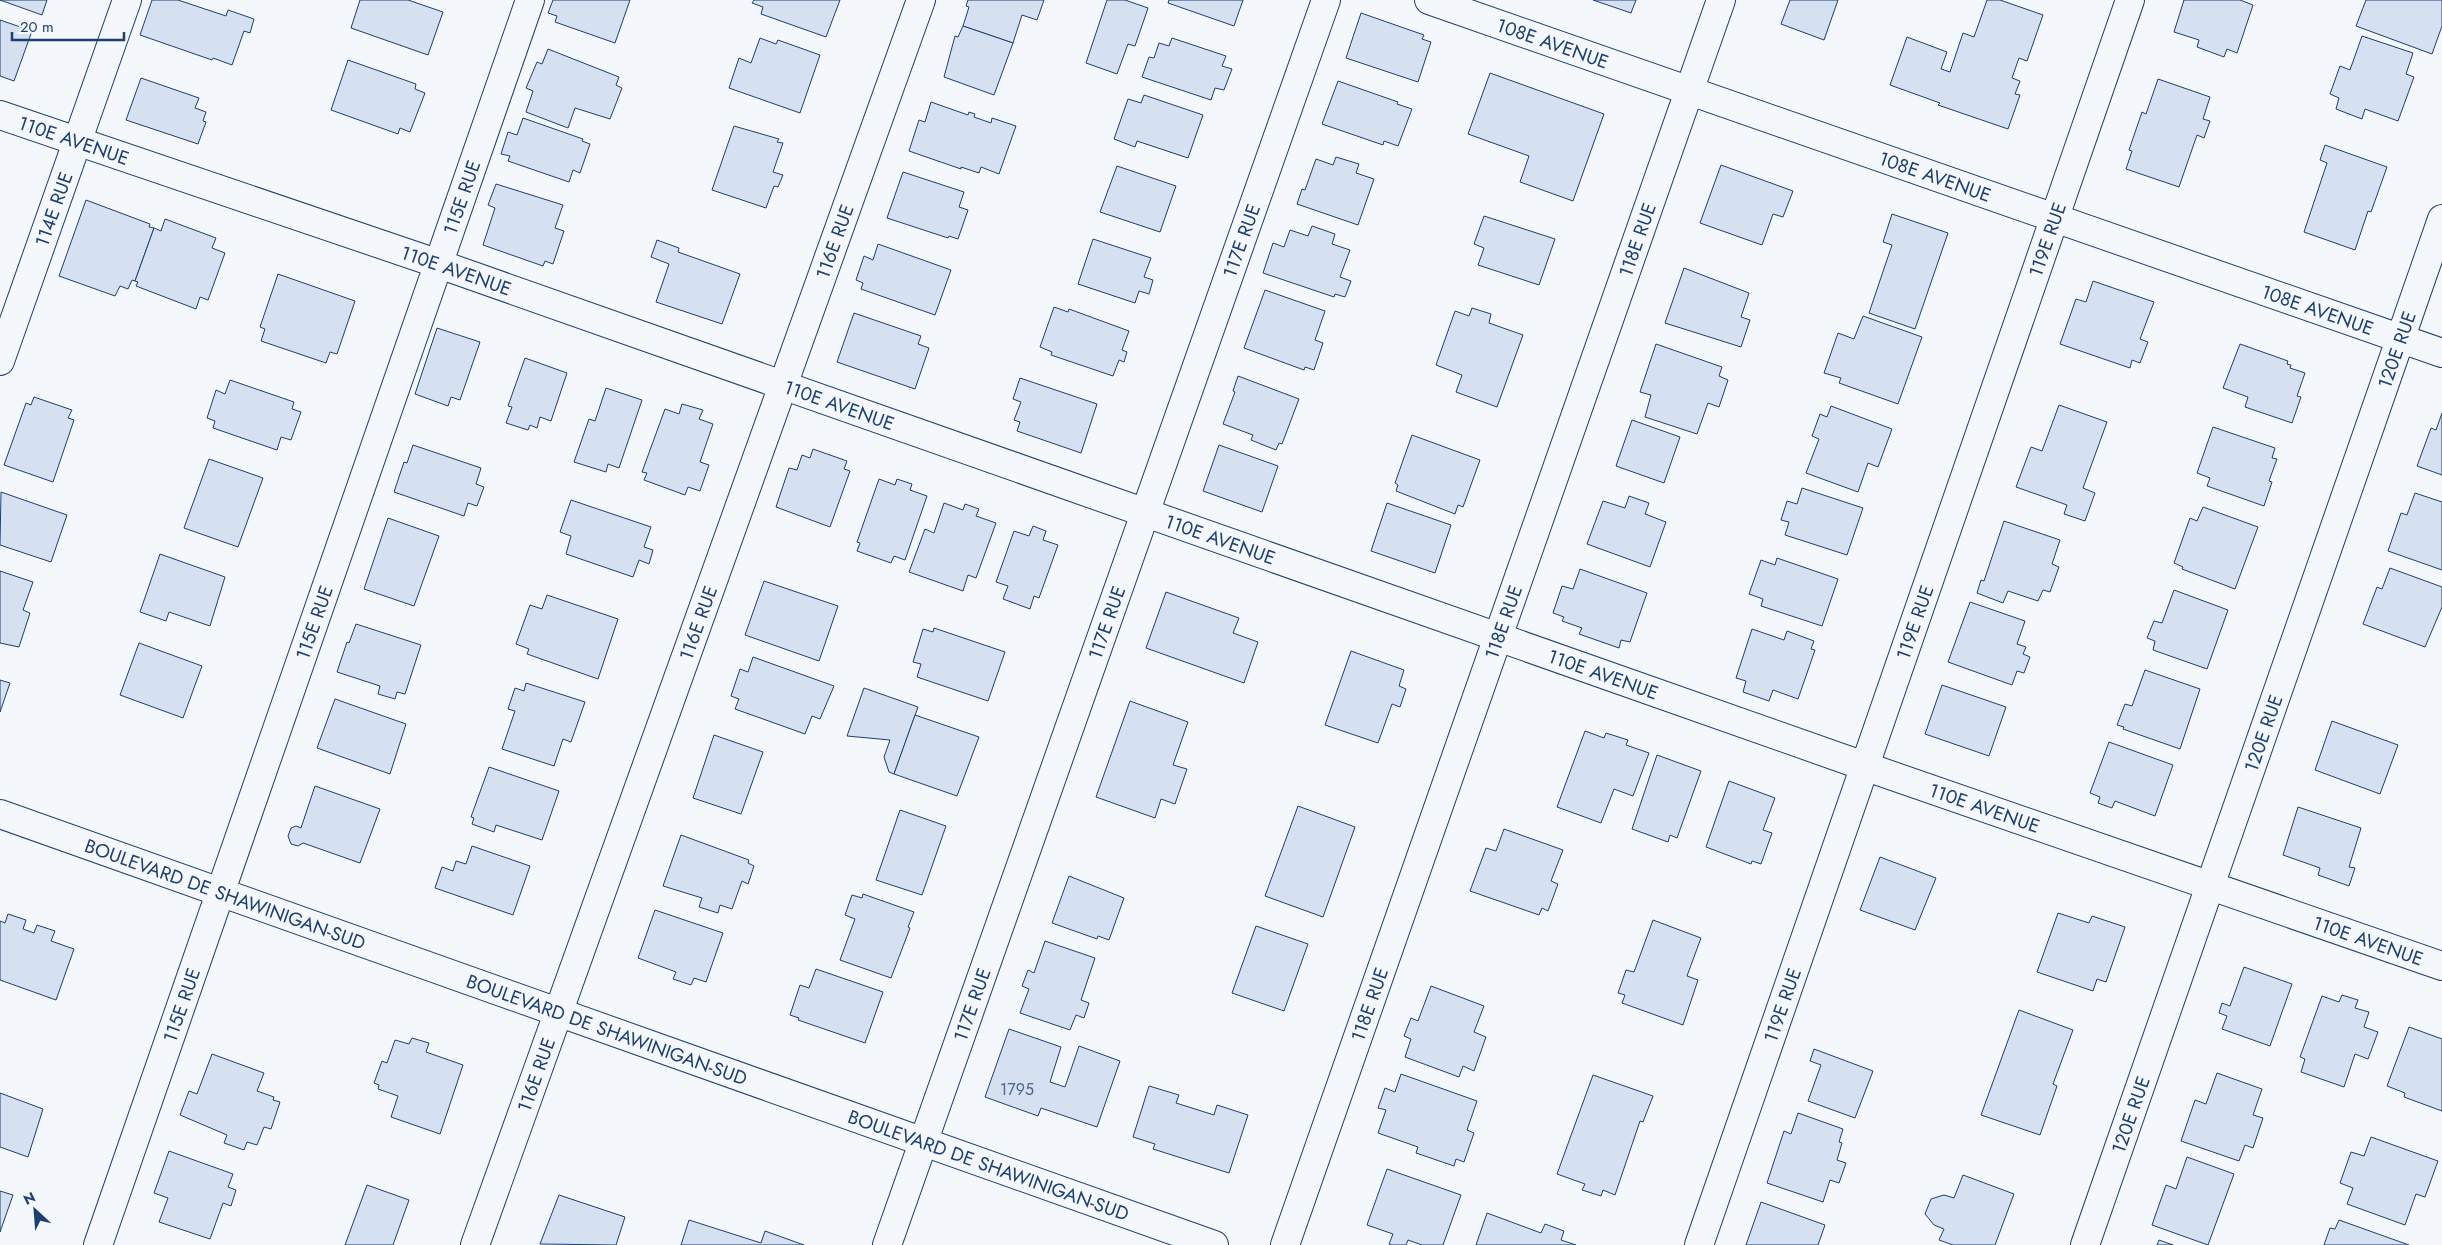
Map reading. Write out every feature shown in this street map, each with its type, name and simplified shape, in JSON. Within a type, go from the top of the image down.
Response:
[{"type":"street","name":"114E RUE","points":[[0,361],[127,0]]},
{"type":"street","name":"115E RUE","points":[[98,1245],[530,0]]},
{"type":"street","name":"116E RUE","points":[[475,1245],[921,0]]},
{"type":"street","name":"117E RUE","points":[[887,1245],[1326,0]]},
{"type":"street","name":"108E AVENUE","points":[[1429,0],[2442,353]]},
{"type":"street","name":"118E RUE","points":[[1285,1245],[1720,0]]},
{"type":"street","name":"119E RUE","points":[[1699,1245],[2130,0]]},
{"type":"street","name":"110E AVENUE","points":[[0,115],[439,264],[1864,766],[2210,884],[2442,966]]},
{"type":"street","name":"120E RUE","points":[[2085,1245],[2442,219]]},
{"type":"street","name":"BOULEVARD DE SHAWINIGAN-SUD","points":[[0,814],[1214,1245]]},
{"type":"building","points":[[0,0],[47,0],[42,15]]},
{"type":"building","points":[[152,0],[178,0],[226,16],[228,10],[254,19],[250,33],[244,31],[232,65],[140,35]]},
{"type":"building","points":[[360,0],[408,0],[443,12],[428,55],[351,28]]},
{"type":"building","points":[[553,0],[630,0],[615,43],[555,22],[557,16],[548,13]]},
{"type":"building","points":[[754,0],[840,0],[826,37],[761,14],[763,7],[752,3]]},
{"type":"building","points":[[968,0],[1044,0],[1037,20],[1022,15],[1013,43],[963,26],[969,7],[966,6]]},
{"type":"building","points":[[1107,0],[1125,0],[1148,8],[1135,46],[1128,44],[1117,74],[1086,63]]},
{"type":"building","points":[[1169,0],[1243,0],[1234,26],[1168,3]]},
{"type":"building","points":[[1593,0],[1636,0],[1631,13]]},
{"type":"building","points":[[1790,0],[1838,0],[1824,40],[1781,24]]},
{"type":"building","points":[[1987,0],[2000,0],[2043,15],[2027,61],[2019,58],[2012,78],[2020,81],[2015,94],[2020,95],[2008,129],[1938,105],[1940,103],[1890,85],[1907,37],[1947,52],[1941,69],[1950,72],[1963,33],[1974,37]]},
{"type":"building","points":[[2184,0],[2240,0],[2253,5],[2237,53],[2227,49],[2224,57],[2197,47],[2199,40],[2174,32]]},
{"type":"building","points":[[2366,0],[2442,0],[2442,26],[2432,54],[2356,26]]},
{"type":"building","points":[[1361,13],[1424,35],[1422,39],[1431,42],[1418,82],[1346,58]]},
{"type":"building","points":[[0,20],[32,31],[14,81],[0,76]]},
{"type":"building","points":[[963,26],[1013,43],[994,95],[944,77],[955,36],[958,37]]},
{"type":"building","points":[[2362,36],[2413,53],[2406,74],[2414,77],[2398,121],[2365,109],[2362,119],[2336,109],[2339,98],[2330,94],[2340,66],[2350,70]]},
{"type":"building","points":[[760,38],[776,44],[778,40],[820,55],[800,113],[729,88],[739,58],[751,63]]},
{"type":"building","points":[[1172,38],[1226,56],[1222,66],[1232,69],[1224,90],[1215,88],[1211,100],[1142,77],[1149,57],[1154,58],[1159,43],[1169,46]]},
{"type":"building","points":[[548,49],[619,77],[616,85],[622,88],[610,119],[575,108],[568,128],[526,112],[533,91],[526,88],[537,62],[542,64]]},
{"type":"building","points":[[348,60],[416,84],[415,89],[425,93],[410,132],[400,128],[398,134],[331,110]]},
{"type":"building","points":[[1490,73],[1604,114],[1573,201],[1520,182],[1529,156],[1468,134]]},
{"type":"building","points":[[141,78],[199,98],[195,108],[206,112],[203,121],[206,122],[198,144],[126,120]]},
{"type":"building","points":[[2158,79],[2210,97],[2203,119],[2210,121],[2204,138],[2197,135],[2179,187],[2126,169],[2132,151],[2129,150],[2142,112],[2146,114]]},
{"type":"building","points":[[1338,81],[1398,102],[1397,104],[1412,109],[1398,146],[1384,141],[1383,145],[1322,124]]},
{"type":"building","points":[[1144,95],[1203,115],[1188,158],[1137,141],[1135,147],[1114,139],[1128,99],[1141,103]]},
{"type":"building","points":[[931,102],[968,115],[969,112],[975,114],[974,117],[991,123],[992,118],[1016,126],[999,174],[981,167],[979,173],[961,167],[961,169],[909,151],[919,120],[925,122]]},
{"type":"building","points":[[523,118],[583,139],[582,141],[590,144],[580,173],[573,170],[569,182],[508,161],[510,156],[501,154],[508,132],[517,135]]},
{"type":"building","points":[[734,126],[779,139],[777,142],[783,143],[773,172],[783,175],[778,187],[774,186],[766,208],[712,190]]},
{"type":"building","points":[[2325,145],[2387,167],[2371,212],[2368,211],[2355,250],[2304,232],[2327,163],[2320,160]]},
{"type":"building","points":[[1336,157],[1359,164],[1356,173],[1374,179],[1358,225],[1297,204],[1302,189],[1305,190],[1316,159],[1333,165]]},
{"type":"building","points":[[1721,165],[1793,191],[1783,217],[1773,214],[1762,245],[1700,223]]},
{"type":"building","points":[[1117,166],[1176,186],[1160,232],[1100,212]]},
{"type":"building","points":[[903,172],[964,192],[959,207],[968,210],[958,239],[949,236],[948,238],[887,218]]},
{"type":"building","points":[[496,184],[563,205],[555,228],[564,231],[553,264],[545,261],[543,266],[483,245],[495,208],[488,205]]},
{"type":"building","points":[[86,200],[150,224],[149,227],[154,228],[135,281],[132,280],[128,289],[120,286],[115,296],[59,276]]},
{"type":"building","points":[[1892,214],[1948,233],[1915,329],[1869,313],[1892,245],[1883,242]]},
{"type":"building","points":[[1484,216],[1555,239],[1539,285],[1478,265],[1484,248],[1474,244]]},
{"type":"building","points":[[165,219],[216,238],[212,248],[225,253],[208,300],[200,297],[196,309],[136,286],[138,282],[135,281],[154,228],[161,231]]},
{"type":"building","points":[[1312,226],[1335,234],[1332,244],[1350,250],[1340,277],[1351,281],[1345,297],[1335,294],[1334,297],[1263,273],[1273,243],[1284,247],[1290,230],[1308,236]]},
{"type":"building","points":[[1093,239],[1151,258],[1144,277],[1153,280],[1149,294],[1139,291],[1135,303],[1078,284]]},
{"type":"building","points":[[657,240],[679,248],[678,252],[740,274],[722,324],[656,302],[669,264],[651,257]]},
{"type":"building","points":[[878,244],[951,270],[935,315],[861,289],[863,283],[856,280],[864,256],[873,260]]},
{"type":"building","points":[[1684,268],[1749,293],[1741,317],[1750,320],[1741,347],[1665,323]]},
{"type":"building","points":[[278,274],[355,301],[337,354],[330,352],[326,363],[261,341],[265,329],[260,327]]},
{"type":"building","points":[[2093,281],[2154,302],[2140,339],[2148,342],[2140,363],[2132,360],[2130,368],[2060,344],[2076,299],[2086,302]]},
{"type":"building","points":[[1265,290],[1325,311],[1315,340],[1323,343],[1314,370],[1305,367],[1304,370],[1244,348]]},
{"type":"building","points":[[1054,307],[1068,312],[1069,309],[1129,331],[1122,350],[1127,352],[1124,362],[1119,360],[1113,376],[1051,355],[1052,352],[1040,347]]},
{"type":"building","points":[[1472,308],[1491,314],[1489,323],[1523,335],[1497,407],[1456,392],[1462,375],[1436,365],[1455,311],[1469,316]]},
{"type":"building","points":[[854,313],[921,336],[918,344],[929,348],[915,389],[837,362]]},
{"type":"building","points":[[1863,316],[1922,337],[1898,404],[1839,383],[1841,378],[1824,373],[1838,333],[1854,339]]},
{"type":"building","points":[[437,328],[480,342],[460,400],[451,397],[448,406],[415,394]]},
{"type":"building","points":[[1656,344],[1722,367],[1719,376],[1728,380],[1719,407],[1708,403],[1697,434],[1645,417],[1651,395],[1640,392]]},
{"type":"building","points":[[2240,344],[2288,361],[2287,364],[2291,365],[2290,368],[2305,373],[2297,396],[2301,397],[2292,423],[2245,407],[2248,397],[2223,388]]},
{"type":"building","points":[[525,358],[567,373],[551,421],[540,417],[537,428],[530,425],[528,430],[506,423],[512,407],[508,406]]},
{"type":"building","points":[[1238,376],[1299,399],[1282,444],[1279,443],[1276,450],[1251,440],[1253,435],[1223,424],[1235,392],[1233,391]]},
{"type":"building","points":[[1020,378],[1097,404],[1081,453],[1017,431],[1020,422],[1014,420],[1021,402],[1013,399]]},
{"type":"building","points":[[230,380],[294,402],[292,409],[301,412],[291,440],[281,437],[277,450],[213,428],[215,421],[207,418],[216,390],[225,394]]},
{"type":"building","points":[[606,388],[642,400],[619,468],[608,464],[606,472],[574,462],[589,419],[595,421]]},
{"type":"building","points":[[34,397],[72,410],[68,418],[74,420],[53,482],[4,465],[26,403],[31,405]]},
{"type":"building","points":[[682,404],[703,410],[699,419],[713,424],[700,462],[709,465],[700,491],[688,487],[685,495],[644,480],[647,473],[642,472],[665,409],[679,414]]},
{"type":"building","points":[[2059,405],[2107,422],[2083,488],[2095,493],[2085,521],[2064,514],[2067,505],[2016,487],[2031,447],[2042,451]]},
{"type":"building","points":[[1831,406],[1892,429],[1878,467],[1868,463],[1858,492],[1806,473],[1819,439],[1812,436],[1820,414],[1827,417]]},
{"type":"building","points":[[2442,413],[2442,475],[2417,466],[2431,428],[2436,430]]},
{"type":"building","points":[[1632,420],[1680,437],[1664,483],[1616,466]]},
{"type":"building","points":[[2213,427],[2275,448],[2272,458],[2277,459],[2269,481],[2272,482],[2264,506],[2207,486],[2210,478],[2197,473]]},
{"type":"building","points":[[1412,435],[1480,460],[1463,507],[1458,505],[1455,514],[1396,491],[1398,485],[1395,483]]},
{"type":"building","points":[[413,445],[481,468],[476,484],[484,487],[477,506],[468,503],[464,516],[394,492],[404,462],[407,463]]},
{"type":"building","points":[[1219,445],[1278,466],[1262,512],[1203,491]]},
{"type":"building","points":[[813,449],[847,461],[844,469],[850,471],[830,527],[776,507],[789,468],[797,470],[802,455],[810,458]]},
{"type":"building","points":[[209,459],[263,478],[238,547],[184,528]]},
{"type":"building","points":[[879,479],[895,485],[897,479],[912,484],[910,490],[927,496],[905,560],[894,556],[891,563],[857,551],[860,543],[857,542]]},
{"type":"building","points":[[1802,488],[1863,508],[1847,555],[1785,535],[1789,522],[1781,520],[1787,501],[1797,504]]},
{"type":"building","points":[[1,492],[67,515],[51,562],[0,545]]},
{"type":"building","points":[[2415,493],[2442,502],[2442,570],[2388,551],[2401,513],[2407,515]]},
{"type":"building","points":[[1629,496],[1649,503],[1645,514],[1666,522],[1650,567],[1587,544],[1603,501],[1625,508]]},
{"type":"building","points":[[571,500],[651,527],[644,547],[653,550],[649,564],[639,560],[633,577],[566,554],[571,536],[560,532]]},
{"type":"building","points":[[944,503],[963,510],[965,504],[979,509],[976,516],[996,523],[976,578],[968,575],[963,591],[909,572],[925,529],[934,533]]},
{"type":"building","points":[[1387,503],[1451,525],[1435,573],[1371,551]]},
{"type":"building","points":[[2203,507],[2258,527],[2235,589],[2182,569],[2183,567],[2174,563],[2190,518],[2197,521]]},
{"type":"building","points":[[388,518],[439,536],[414,606],[364,589]]},
{"type":"building","points":[[2004,521],[2060,540],[2052,564],[2059,567],[2050,592],[2043,590],[2038,601],[2008,591],[2003,603],[1977,593],[1981,580],[1984,581]]},
{"type":"building","points":[[1033,526],[1046,531],[1043,540],[1058,545],[1039,598],[1034,596],[1030,609],[1003,599],[1008,586],[996,582],[1014,531],[1029,536]]},
{"type":"building","points":[[160,554],[225,577],[210,626],[169,612],[166,621],[140,612]]},
{"type":"building","points":[[1777,558],[1838,579],[1822,626],[1761,606],[1763,599],[1749,594],[1761,560],[1775,565]]},
{"type":"building","points":[[2390,568],[2442,587],[2442,607],[2425,647],[2363,624],[2377,587],[2382,589]]},
{"type":"building","points":[[1580,569],[1647,593],[1630,642],[1621,640],[1619,648],[1579,634],[1582,628],[1562,621],[1564,617],[1553,613],[1562,586],[1573,589]]},
{"type":"building","points":[[0,571],[33,582],[23,610],[30,613],[19,647],[0,643]]},
{"type":"building","points":[[764,581],[838,606],[819,661],[745,635]]},
{"type":"building","points":[[2174,590],[2228,610],[2207,669],[2153,650],[2155,641],[2147,638],[2154,621],[2162,623]]},
{"type":"building","points":[[1166,592],[1239,618],[1233,633],[1258,642],[1244,683],[1146,648]]},
{"type":"building","points":[[547,595],[618,619],[598,679],[527,654],[529,649],[516,644],[530,605],[542,609]]},
{"type":"building","points":[[1970,602],[2025,621],[2017,644],[2026,647],[2023,654],[2030,657],[2024,673],[2017,671],[2012,685],[1948,662]]},
{"type":"building","points":[[356,624],[421,645],[405,694],[397,692],[395,699],[378,694],[380,686],[337,672],[347,642],[349,643]]},
{"type":"building","points":[[934,628],[1005,652],[988,701],[917,677],[921,664],[913,662],[923,629],[933,632]]},
{"type":"building","points":[[1752,629],[1784,640],[1787,631],[1814,641],[1811,649],[1815,650],[1798,699],[1773,690],[1769,701],[1743,692],[1746,681],[1736,678]]},
{"type":"building","points":[[139,643],[202,666],[183,718],[120,695]]},
{"type":"building","points":[[1351,651],[1404,670],[1399,686],[1406,689],[1400,707],[1392,704],[1378,743],[1325,725]]},
{"type":"building","points":[[753,657],[834,686],[820,719],[812,716],[805,734],[735,709],[739,699],[731,696],[740,669],[748,672]]},
{"type":"building","points":[[2145,670],[2200,689],[2180,749],[2123,729],[2124,727],[2117,725],[2125,704],[2132,706]]},
{"type":"building","points":[[0,680],[10,683],[0,712]]},
{"type":"building","points":[[526,683],[585,702],[571,742],[563,739],[554,766],[502,749],[515,711],[508,709],[515,688],[524,691]]},
{"type":"building","points":[[1942,685],[2006,707],[1989,756],[1925,734]]},
{"type":"building","points":[[864,688],[918,707],[894,774],[889,772],[884,757],[890,740],[847,736]]},
{"type":"building","points":[[335,699],[406,724],[390,774],[317,748]]},
{"type":"building","points":[[1130,701],[1188,722],[1173,765],[1187,769],[1175,804],[1161,799],[1155,818],[1096,797]]},
{"type":"building","points":[[915,715],[979,737],[957,796],[894,774]]},
{"type":"building","points":[[2332,721],[2398,745],[2380,794],[2315,770]]},
{"type":"building","points":[[1585,731],[1604,738],[1606,733],[1628,740],[1626,745],[1649,753],[1633,796],[1614,789],[1601,823],[1557,807]]},
{"type":"building","points":[[714,735],[763,752],[741,814],[693,798]]},
{"type":"building","points":[[2109,742],[2173,765],[2155,816],[2115,801],[2112,808],[2098,803],[2100,797],[2090,793]]},
{"type":"building","points":[[1657,755],[1701,771],[1677,838],[1670,835],[1668,842],[1632,829]]},
{"type":"building","points":[[489,767],[559,791],[542,840],[496,825],[494,832],[472,824],[474,818],[471,817]]},
{"type":"building","points":[[1729,781],[1775,798],[1763,830],[1772,833],[1761,864],[1752,861],[1751,864],[1706,847]]},
{"type":"building","points":[[315,786],[380,809],[360,863],[303,843],[298,846],[291,844],[288,836],[291,828],[296,826],[301,828]]},
{"type":"building","points":[[1298,806],[1355,827],[1323,917],[1265,896]]},
{"type":"building","points":[[2298,807],[2361,828],[2349,867],[2355,868],[2349,886],[2318,875],[2320,868],[2283,855]]},
{"type":"building","points":[[900,810],[946,826],[922,895],[876,880]]},
{"type":"building","points":[[1504,829],[1563,850],[1551,881],[1558,884],[1548,911],[1542,908],[1539,915],[1470,891],[1486,848],[1496,851]]},
{"type":"building","points":[[681,835],[749,860],[748,863],[754,866],[748,884],[742,881],[732,909],[720,905],[718,913],[699,907],[702,898],[663,886]]},
{"type":"building","points":[[472,846],[530,866],[513,915],[435,888],[442,867],[453,871],[456,861],[466,864]]},
{"type":"building","points":[[1880,857],[1936,878],[1915,930],[1860,910]]},
{"type":"building","points":[[1069,876],[1124,898],[1109,940],[1098,936],[1097,939],[1052,923]]},
{"type":"building","points":[[863,894],[914,912],[891,978],[840,960],[855,919],[845,915],[852,895],[862,898]]},
{"type":"building","points":[[655,910],[723,933],[706,982],[694,978],[691,985],[673,979],[676,972],[638,958]]},
{"type":"building","points":[[2058,913],[2089,923],[2092,916],[2125,927],[2106,982],[2097,979],[2093,991],[2037,972]]},
{"type":"building","points":[[8,914],[26,920],[23,929],[34,933],[37,925],[55,931],[51,941],[74,949],[56,1000],[0,980],[0,921],[5,923]]},
{"type":"building","points":[[1653,920],[1701,938],[1687,976],[1698,980],[1683,1025],[1622,1003],[1625,995],[1618,993],[1626,970],[1634,972]]},
{"type":"building","points":[[1256,926],[1308,944],[1284,1011],[1232,993]]},
{"type":"building","points":[[1045,941],[1095,958],[1081,1000],[1089,1003],[1084,1018],[1076,1015],[1070,1030],[1020,1013],[1029,989],[1022,986],[1028,970],[1034,973]]},
{"type":"building","points":[[2244,967],[2292,984],[2270,1046],[2222,1029],[2227,1016],[2219,1013],[2222,1003],[2230,1006]]},
{"type":"building","points":[[816,969],[883,992],[865,1043],[798,1020],[799,1018],[790,1015],[800,985],[809,988]]},
{"type":"building","points":[[1431,986],[1484,1006],[1474,1032],[1486,1037],[1474,1071],[1463,1066],[1459,1077],[1405,1057],[1411,1039],[1404,1036],[1411,1018],[1418,1021]]},
{"type":"building","points":[[2342,995],[2358,1000],[2355,1008],[2369,1012],[2364,1027],[2378,1032],[2368,1059],[2355,1054],[2344,1087],[2301,1072],[2305,1059],[2300,1057],[2322,996],[2339,1002]]},
{"type":"building","points":[[2019,1010],[2073,1030],[2053,1084],[2057,1086],[2040,1135],[1981,1115]]},
{"type":"building","points":[[2409,1027],[2442,1039],[2442,1111],[2404,1097],[2405,1093],[2387,1086]]},
{"type":"building","points":[[1009,1029],[1061,1047],[1050,1082],[1065,1087],[1079,1046],[1120,1061],[1097,1127],[1041,1108],[1038,1116],[985,1097]]},
{"type":"building","points":[[412,1038],[429,1043],[426,1052],[463,1065],[440,1134],[391,1117],[398,1096],[378,1089],[379,1085],[374,1083],[382,1061],[387,1063],[395,1040],[409,1044]]},
{"type":"building","points":[[1814,1049],[1873,1071],[1855,1118],[1808,1101],[1821,1065],[1810,1061]]},
{"type":"building","points":[[212,1054],[264,1073],[257,1091],[274,1097],[273,1100],[280,1102],[271,1129],[264,1127],[257,1145],[247,1142],[244,1150],[224,1143],[227,1135],[180,1115],[189,1091],[197,1094]]},
{"type":"building","points":[[2217,1073],[2262,1089],[2253,1115],[2263,1118],[2253,1148],[2245,1145],[2239,1161],[2181,1141],[2195,1100],[2206,1104]]},
{"type":"building","points":[[1401,1074],[1477,1101],[1467,1130],[1474,1133],[1464,1162],[1456,1159],[1454,1166],[1416,1153],[1418,1147],[1378,1133],[1386,1110],[1378,1108],[1385,1088],[1395,1092]]},
{"type":"building","points":[[1593,1075],[1653,1096],[1643,1122],[1640,1121],[1615,1195],[1603,1190],[1601,1196],[1582,1190],[1585,1184],[1557,1174]]},
{"type":"building","points":[[1149,1086],[1179,1095],[1176,1103],[1214,1115],[1217,1105],[1248,1115],[1229,1173],[1153,1149],[1155,1144],[1133,1137]]},
{"type":"building","points":[[0,1093],[43,1109],[28,1157],[0,1147]]},
{"type":"building","points":[[1798,1113],[1843,1129],[1839,1142],[1842,1143],[1837,1160],[1846,1163],[1839,1183],[1830,1180],[1823,1202],[1767,1183],[1784,1131],[1791,1134]]},
{"type":"building","points":[[2371,1137],[2438,1161],[2425,1197],[2416,1194],[2405,1225],[2347,1204],[2353,1188],[2340,1183],[2351,1152],[2364,1156]]},
{"type":"building","points":[[169,1151],[233,1174],[228,1187],[236,1190],[231,1206],[223,1203],[210,1239],[159,1222],[168,1198],[154,1193]]},
{"type":"building","points":[[2187,1157],[2234,1174],[2208,1245],[2152,1225],[2166,1185],[2176,1189]]},
{"type":"building","points":[[1387,1169],[1461,1195],[1443,1245],[1422,1245],[1408,1240],[1406,1245],[1392,1245],[1389,1244],[1393,1234],[1367,1225]]},
{"type":"building","points":[[1963,1175],[2014,1194],[1995,1245],[1953,1245],[1939,1240],[1944,1229],[1934,1225],[1925,1214],[1931,1199],[1944,1195],[1954,1198]]},
{"type":"building","points":[[367,1185],[409,1200],[393,1245],[345,1245]]},
{"type":"building","points":[[0,1191],[13,1195],[0,1232]]},
{"type":"building","points":[[559,1195],[625,1217],[616,1245],[540,1244]]},
{"type":"building","points":[[1761,1202],[1825,1225],[1818,1245],[1746,1245]]},
{"type":"building","points":[[1487,1213],[1541,1233],[1545,1224],[1564,1231],[1561,1240],[1576,1245],[1476,1245]]},
{"type":"building","points":[[689,1220],[761,1243],[765,1231],[804,1245],[681,1245]]},
{"type":"building","points":[[2339,1220],[2409,1245],[2324,1245],[2330,1228],[2335,1229]]},
{"type":"building","points":[[2159,1240],[2173,1245],[2157,1245]]}]
